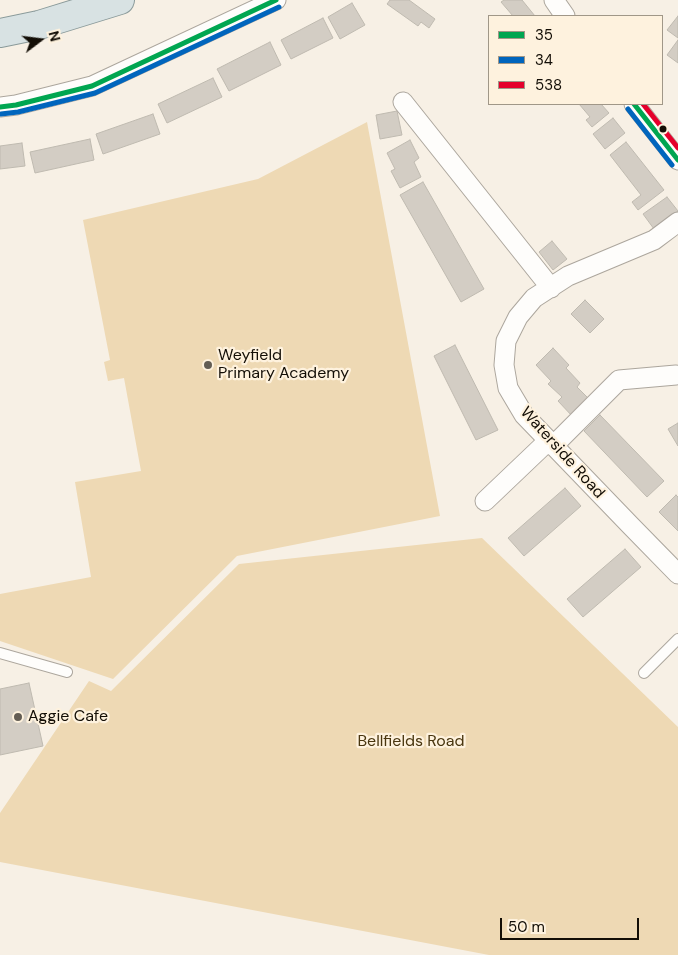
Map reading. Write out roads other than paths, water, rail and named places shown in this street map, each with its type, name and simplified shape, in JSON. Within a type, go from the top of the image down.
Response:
[{"type":"main road","points":[[0,33],[39,25],[120,0]]},
{"type":"street","points":[[0,107],[16,105],[92,86],[276,0]]},
{"type":"street","points":[[554,0],[564,15]]},
{"type":"street","points":[[403,102],[551,288]]},
{"type":"street","points":[[635,105],[678,160]]},
{"type":"street","name":"Waterside Road","points":[[678,222],[654,240],[568,276],[534,298],[518,317],[506,341],[504,365],[508,388],[524,415],[678,574]]},
{"type":"street","points":[[485,501],[619,380],[676,375]]},
{"type":"lane","points":[[644,673],[678,639]]},
{"type":"lane","points":[[0,654],[67,672]]},
{"type":"place","name":"Weyfield Primary Academy","points":[[208,365]]},
{"type":"place","name":"Aggie Cafe","points":[[18,717]]},
{"type":"park label","name":"Bellfields Road","points":[[411,742]]}]
